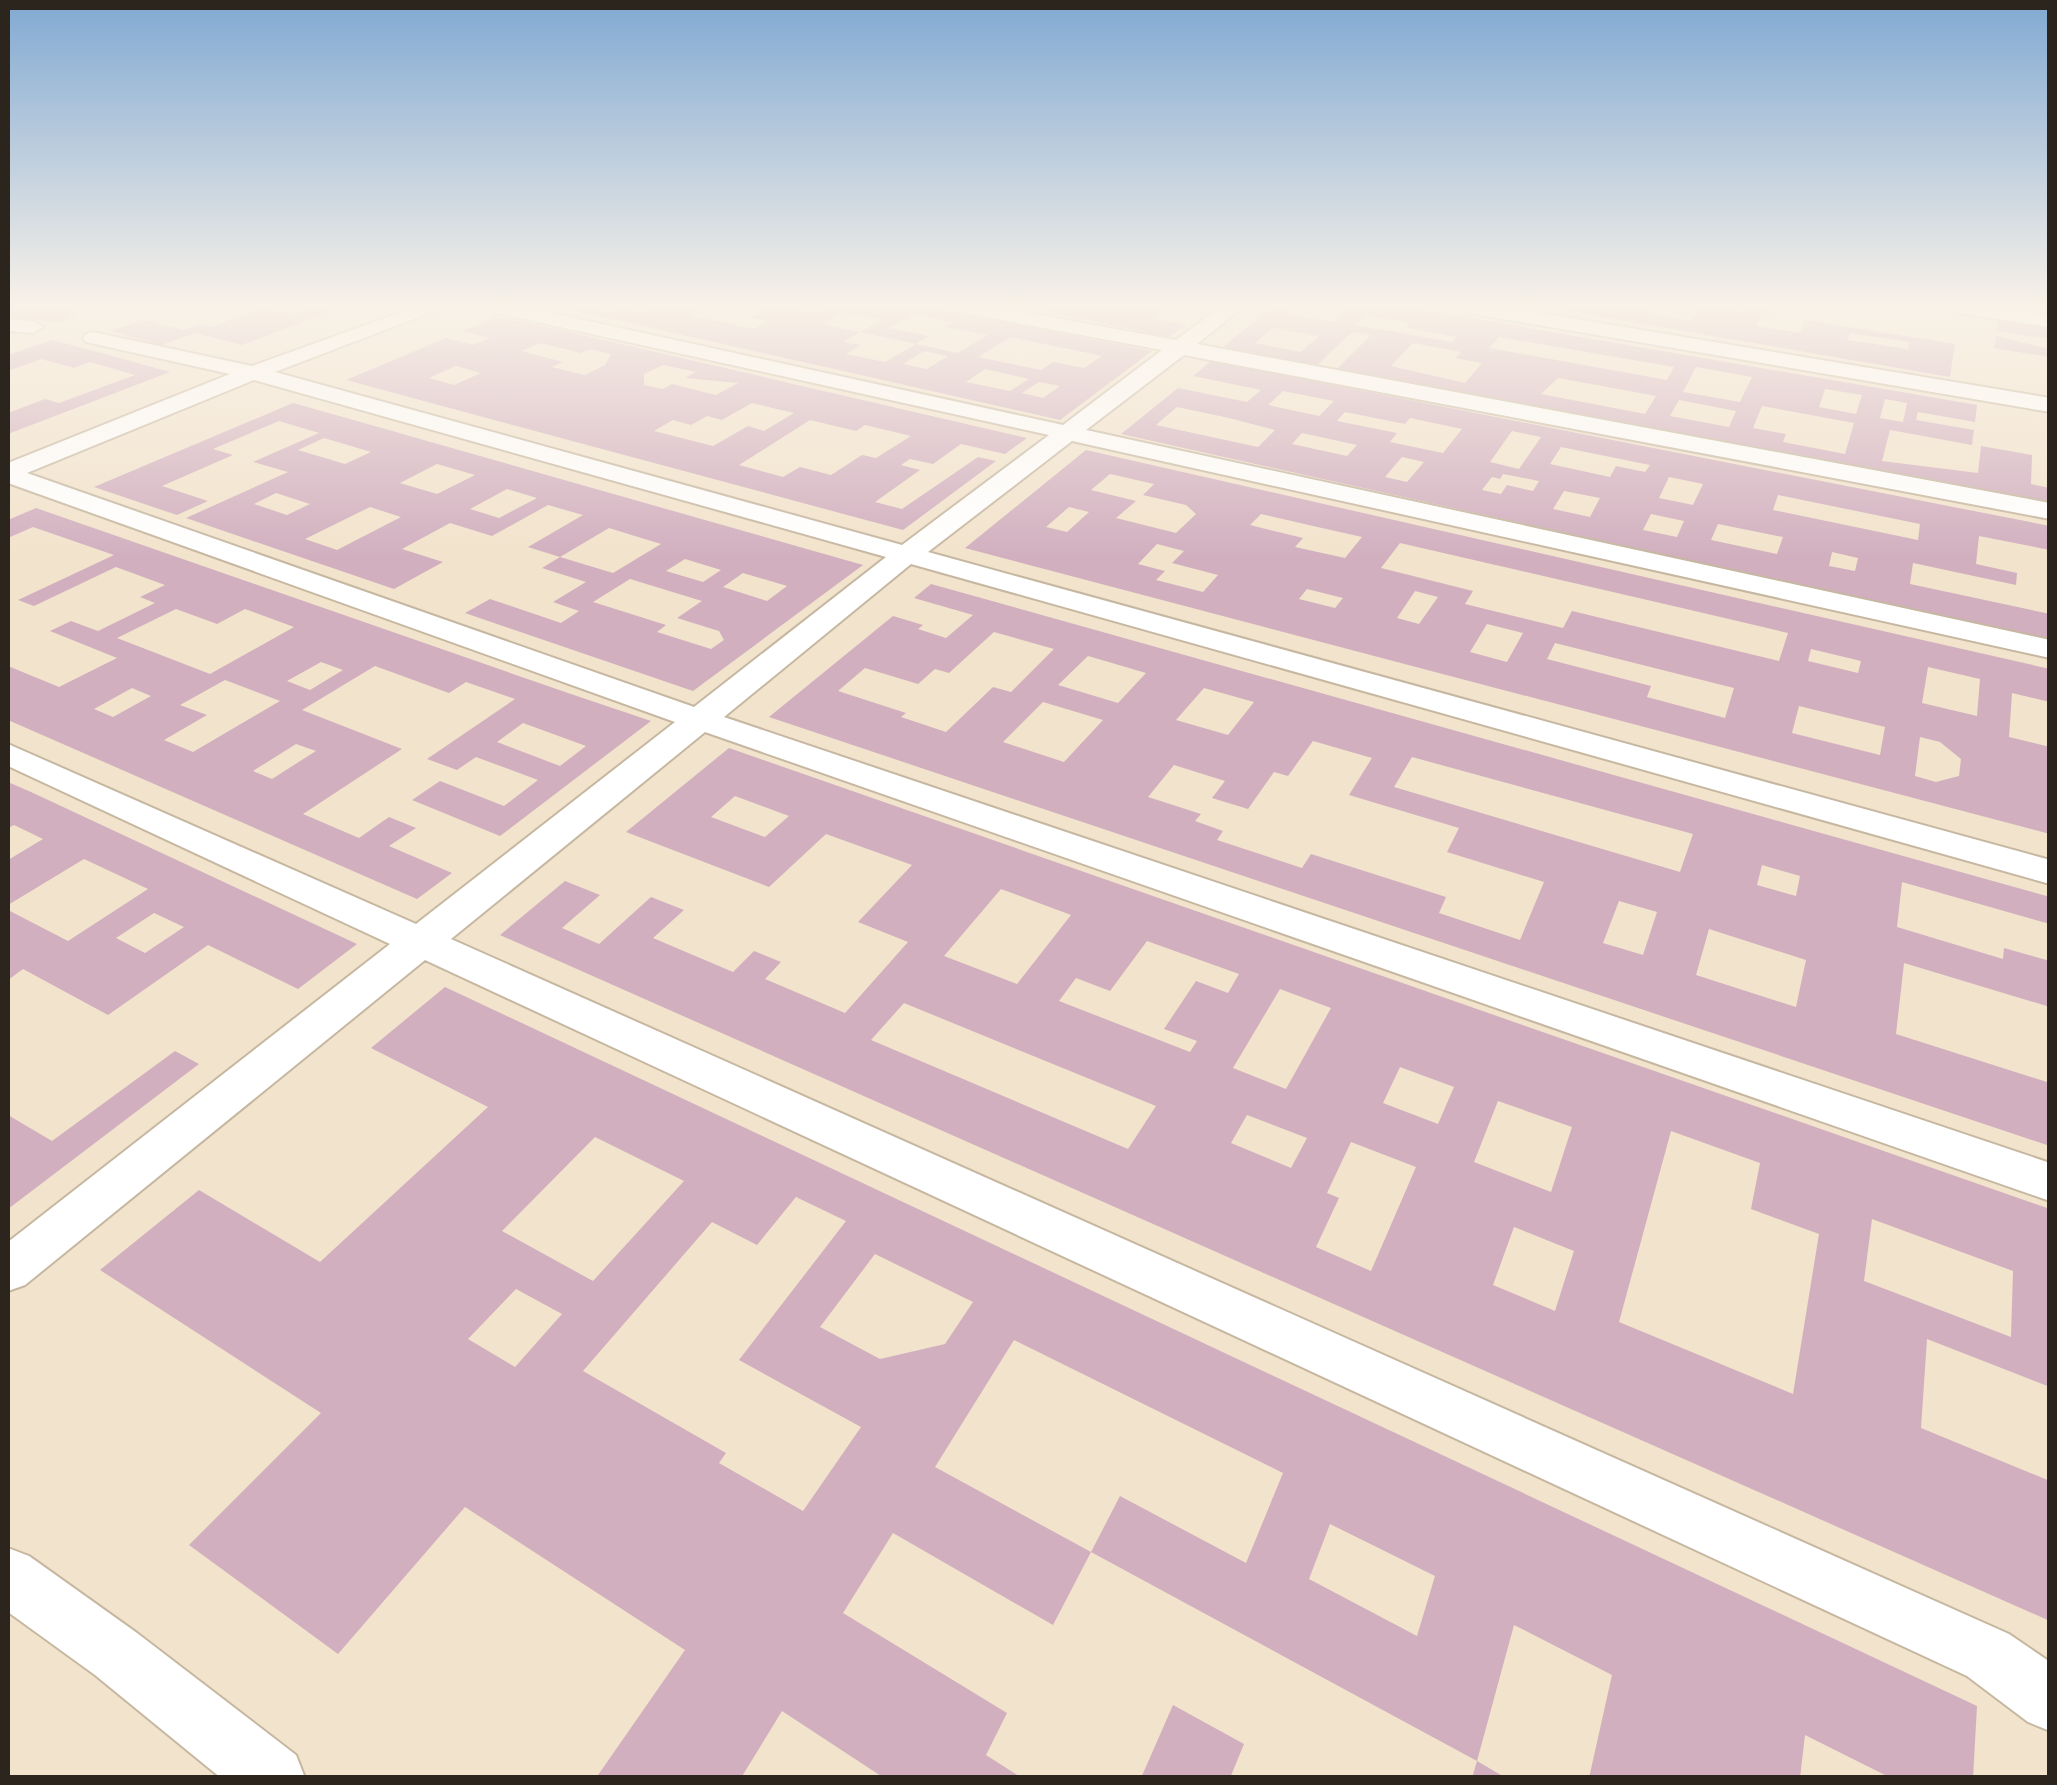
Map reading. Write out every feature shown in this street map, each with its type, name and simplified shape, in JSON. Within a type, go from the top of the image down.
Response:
[{"type":"street","points":[[8,473],[213,390]]},
{"type":"street","points":[[312,390],[2050,872]]},
{"type":"street","points":[[867,390],[2050,649]]},
{"type":"street","points":[[8,1270],[415,942],[906,555],[1124,390]]},
{"type":"street","points":[[1399,390],[2050,512]]},
{"type":"street","points":[[1963,390],[2050,405]]},
{"type":"street","points":[[8,473],[701,720],[2050,1182]]},
{"type":"street","points":[[8,754],[1988,1655],[2050,1700]]},
{"type":"street","points":[[8,1576],[116,1654],[273,1778]]},
{"type":"building","points":[[93,390],[122,390],[8,434],[8,413],[45,399],[59,403]]},
{"type":"building","points":[[384,390],[697,390],[716,395],[725,390],[821,390],[1027,438],[1005,454],[961,444],[933,464],[910,459],[901,465],[920,470],[875,502],[902,509],[978,457],[996,461],[903,530]],"holes":[[[752,403],[794,413],[764,431],[748,426],[713,446],[654,431],[673,420],[691,425],[707,416],[722,420]],[[810,420],[856,431],[865,425],[911,436],[876,458],[862,455],[831,475],[800,467],[783,477],[739,465]]]},
{"type":"building","points":[[928,390],[1026,390],[1022,393],[1043,398],[1054,390],[1100,390],[1060,420]]},
{"type":"building","points":[[1175,390],[1247,402],[1261,390],[1360,390],[2050,526],[2050,550],[1979,536],[1976,564],[2017,573],[2016,585],[1913,563],[1910,584],[2050,614],[2050,641],[1121,434]],"holes":[[[1283,391],[1334,401],[1319,416],[1268,405]],[[1177,407],[1275,430],[1258,447],[1156,425]],[[1345,412],[1405,424],[1410,418],[1462,429],[1443,453],[1390,442],[1397,433],[1337,421]],[[1512,431],[1541,437],[1519,469],[1490,462]],[[1302,433],[1357,445],[1347,456],[1292,444]],[[1561,447],[1650,465],[1645,472],[1616,466],[1610,477],[1550,464]],[[1402,457],[1424,462],[1407,482],[1385,477]],[[1503,474],[1539,481],[1533,491],[1507,485],[1501,494],[1482,490],[1492,477],[1500,479]],[[1669,477],[1703,484],[1693,505],[1659,498]],[[1564,491],[1600,498],[1590,517],[1553,509]],[[1778,495],[1920,524],[1918,540],[1773,510]],[[1651,514],[1684,521],[1677,537],[1643,530]],[[1718,524],[1783,537],[1777,554],[1711,540]],[[1832,552],[1858,558],[1855,571],[1829,566]]]},
{"type":"building","points":[[1448,390],[1545,390],[1541,394],[1645,414],[1656,396],[1625,390],[1684,390],[1740,402],[1746,390],[1825,390],[1819,407],[1856,414],[1862,395],[1833,390],[1891,390],[1977,405],[1975,422],[1918,412],[1916,420],[1974,430],[1972,445],[1890,430],[1882,461],[1978,473],[1981,446],[2032,455],[2031,484],[2050,488],[2050,506]],"holes":[[[1885,399],[1907,403],[1903,422],[1880,418]],[[1679,400],[1736,411],[1729,427],[1670,416]],[[1762,406],[1854,423],[1845,454],[1783,442],[1786,434],[1753,428]]]},
{"type":"building","points":[[293,403],[863,565],[693,691],[465,613],[490,599],[561,623],[579,611],[553,602],[586,582],[542,568],[560,557],[528,547],[583,515],[548,505],[492,536],[450,523],[402,549],[443,562],[394,589],[186,518],[288,472],[253,462],[319,433],[279,421],[213,449],[233,455],[162,486],[208,501],[177,515],[94,487]],"holes":[[[324,438],[371,452],[345,464],[298,450]],[[437,464],[475,475],[437,494],[400,483]],[[507,489],[537,498],[499,518],[470,509]],[[276,493],[310,504],[287,515],[254,504]],[[370,507],[401,517],[337,550],[305,539]],[[609,528],[661,544],[613,573],[560,557]],[[685,559],[721,570],[703,582],[666,571]],[[743,573],[787,586],[767,601],[723,587]],[[630,579],[702,601],[677,618],[719,631],[724,640],[711,649],[657,632],[666,625],[593,602]]]},
{"type":"building","points":[[1086,450],[2050,669],[2050,702],[2012,693],[2009,737],[2050,747],[2050,834],[965,548]],"holes":[[[1110,474],[1154,484],[1143,495],[1186,505],[1196,514],[1176,533],[1116,518],[1136,501],[1091,490]],[[1069,507],[1089,512],[1067,532],[1046,527]],[[1261,514],[1362,537],[1345,558],[1295,547],[1303,538],[1250,525]],[[1400,543],[1788,633],[1779,661],[1572,611],[1563,628],[1465,604],[1473,591],[1381,568]],[[1157,544],[1184,551],[1172,563],[1218,575],[1203,592],[1156,580],[1165,571],[1138,564]],[[1307,589],[1343,598],[1335,608],[1299,599]],[[1415,591],[1438,597],[1419,624],[1397,618]],[[1487,624],[1523,633],[1507,662],[1470,652]],[[1555,643],[1734,688],[1725,718],[1647,697],[1651,686],[1547,659]],[[1811,649],[1861,661],[1858,673],[1808,661]],[[1928,667],[1980,679],[1977,716],[1922,703]],[[1799,706],[1885,727],[1880,755],[1792,733]],[[1920,737],[1940,742],[1961,759],[1959,776],[1936,782],[1915,776]]]},
{"type":"building","points":[[36,508],[651,721],[500,836],[412,800],[440,781],[504,806],[538,780],[476,757],[457,770],[427,759],[515,699],[466,682],[449,693],[375,666],[302,710],[402,749],[303,814],[359,838],[389,817],[416,828],[389,846],[452,873],[417,899],[8,720],[8,666],[59,687],[117,658],[50,631],[71,621],[98,631],[155,603],[140,597],[165,585],[116,567],[34,606],[18,600],[114,555],[33,527],[8,538],[8,520]],"holes":[[[176,609],[217,624],[245,609],[294,627],[210,674],[117,638]],[[321,662],[343,670],[310,690],[287,681]],[[225,680],[280,701],[193,752],[164,740],[207,715],[180,705]],[[132,688],[151,696],[113,717],[94,709]],[[523,723],[586,746],[560,766],[497,742]],[[296,744],[316,751],[272,779],[253,771]]]},
{"type":"building","points":[[931,584],[2050,897],[2050,924],[1902,882],[1897,927],[2003,959],[2004,948],[2050,961],[2050,1007],[1904,963],[1896,1034],[2050,1083],[2050,1146],[769,717],[893,616],[923,625],[918,629],[946,638],[973,615],[914,598]],"holes":[[[994,632],[1054,649],[1011,692],[993,687],[946,732],[901,717],[906,713],[838,691],[865,668],[918,684],[935,669],[949,673]],[[1088,656],[1146,673],[1118,703],[1058,685]],[[1204,688],[1254,702],[1228,735],[1176,720]],[[1043,702],[1103,720],[1064,762],[1003,742]],[[1313,741],[1372,758],[1349,795],[1459,828],[1447,852],[1544,882],[1520,940],[1439,913],[1446,897],[1311,854],[1302,868],[1217,840],[1223,831],[1195,821],[1201,814],[1148,797],[1174,765],[1225,781],[1212,798],[1248,809],[1274,772],[1288,776]],[[1412,757],[1693,834],[1680,872],[1394,787]],[[1762,865],[1800,876],[1796,896],[1757,885]],[[1619,901],[1657,912],[1643,955],[1603,943]],[[1709,929],[1806,960],[1796,1007],[1696,975]]]},
{"type":"building","points":[[729,748],[2050,1209],[2050,1387],[1927,1339],[1921,1428],[2050,1481],[2050,1621],[500,935],[565,881],[600,895],[562,928],[599,944],[651,897],[684,910],[653,938],[733,972],[754,951],[781,962],[765,979],[845,1013],[908,942],[858,922],[912,865],[826,834],[769,887],[626,832]],"holes":[[[735,796],[789,816],[765,837],[711,817]],[[1001,889],[1071,915],[1017,984],[944,956]],[[1147,941],[1239,974],[1228,993],[1196,981],[1164,1029],[1197,1041],[1190,1052],[1059,1001],[1076,978],[1110,991]],[[1280,989],[1331,1008],[1286,1089],[1233,1068]],[[904,1003],[1156,1106],[1128,1149],[871,1040]],[[1400,1067],[1454,1087],[1438,1124],[1383,1103]],[[1498,1101],[1572,1127],[1551,1192],[1474,1162]],[[1247,1115],[1307,1138],[1291,1168],[1231,1143]],[[1671,1131],[1760,1163],[1751,1209],[1819,1234],[1793,1394],[1619,1322]],[[1351,1142],[1416,1167],[1371,1271],[1316,1247],[1339,1198],[1327,1193]],[[1872,1219],[2013,1271],[2011,1337],[1864,1281]],[[1514,1227],[1574,1251],[1555,1311],[1493,1285]]]},
{"type":"building","points":[[8,782],[357,944],[298,989],[208,945],[108,1015],[23,969],[8,980],[8,910],[68,941],[148,889],[84,859],[8,905],[8,860],[43,839],[14,825],[8,828]],"holes":[[[154,913],[184,927],[145,953],[116,938]]]},
{"type":"building","points":[[445,987],[1977,1706],[1973,1778],[1891,1778],[1805,1735],[1800,1778],[1589,1778],[1612,1675],[1514,1625],[1477,1761],[1091,1552],[1053,1625],[893,1533],[843,1613],[1007,1713],[986,1755],[1022,1778],[884,1778],[782,1711],[741,1778],[596,1778],[685,1650],[465,1507],[338,1654],[189,1545],[321,1413],[100,1270],[199,1190],[320,1262],[488,1107],[371,1048]],"holes":[[[595,1137],[684,1181],[593,1281],[502,1231]],[[796,1197],[846,1221],[739,1360],[861,1427],[803,1511],[719,1463],[726,1453],[583,1371],[712,1222],[757,1245]],[[875,1254],[973,1302],[945,1344],[880,1359],[820,1327]],[[516,1289],[562,1314],[515,1367],[468,1339]],[[1014,1340],[1283,1473],[1246,1563],[1120,1496],[1091,1552],[935,1467]],[[1330,1524],[1435,1576],[1417,1636],[1309,1579]]]},
{"type":"building","points":[[175,1051],[199,1064],[8,1209],[8,1115],[52,1141]]},
{"type":"building","points":[[1173,1705],[1244,1744],[1230,1778],[1141,1778]]},
{"type":"building","points":[[1477,1761],[1506,1778],[1472,1778]]}]
